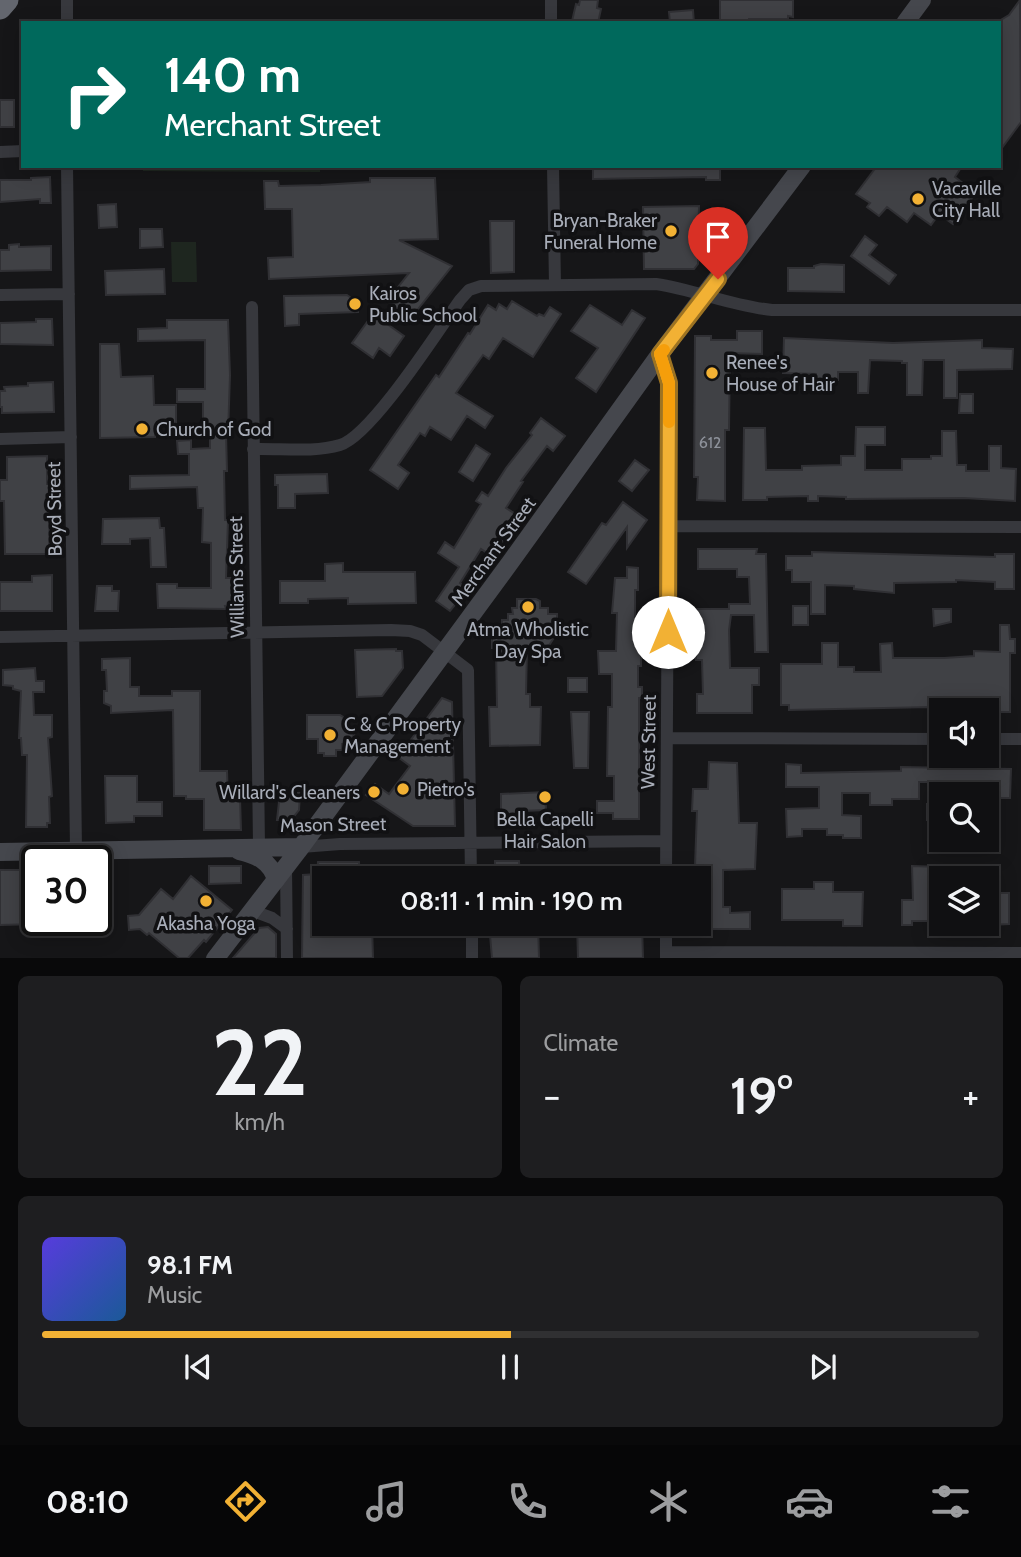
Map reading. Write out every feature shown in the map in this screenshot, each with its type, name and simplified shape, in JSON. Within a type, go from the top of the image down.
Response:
[{"type":"highway","points":[[0,8],[8,0]]},
{"type":"main road","points":[[906,21],[922,0]]},
{"type":"main road","name":"Merchant Street","points":[[215,958],[301,847],[660,354],[801,168]]},
{"type":"main road","name":"Mason Street","points":[[112,850],[301,847]]},
{"type":"main road","points":[[229,848],[255,855],[274,871],[281,873]]},
{"type":"main road","name":"Mason Street","points":[[0,852],[21,851]]},
{"type":"street","points":[[67,0],[67,21]]},
{"type":"street","points":[[551,0],[551,21]]},
{"type":"street","points":[[0,152],[21,151]]},
{"type":"street","name":"Boyd Street","points":[[67,168],[76,845]]},
{"type":"street","points":[[553,168],[555,285]]},
{"type":"street","points":[[253,449],[327,448],[353,439],[378,413],[469,290],[481,286],[656,284],[682,288],[746,307],[772,310],[1021,310]]},
{"type":"street","points":[[0,295],[69,293]]},
{"type":"street","name":"Williams Street","points":[[252,307],[259,846]]},
{"type":"street","name":"West Street","points":[[660,354],[669,383],[666,866]]},
{"type":"street","points":[[0,439],[71,437]]},
{"type":"street","points":[[668,526],[1021,527]]},
{"type":"street","points":[[0,637],[404,630],[422,635],[468,670],[471,866]]},
{"type":"street","points":[[668,738],[929,739]]},
{"type":"street","points":[[999,739],[1021,739]]},
{"type":"street","name":"Mason Street","points":[[301,847],[340,844],[666,841]]},
{"type":"street","points":[[281,873],[287,958]]},
{"type":"street","points":[[253,911],[272,918],[287,929]]},
{"type":"street","points":[[472,936],[472,958]]},
{"type":"street","points":[[666,936],[666,955],[1021,953]]},
{"type":"shaded area","points":[[143,168],[320,168],[320,172],[143,171]]},
{"type":"shaded area","points":[[171,242],[196,242],[197,282],[172,282]]},
{"type":"building","points":[[580,0],[598,0],[597,8],[601,9],[598,21],[572,21],[576,4],[579,5]]},
{"type":"building","points":[[720,0],[793,0],[793,17],[788,16],[788,19],[720,21]]},
{"type":"building","name":"Vacaville City Hall","points":[[1020,0],[1021,122],[1001,149],[999,21],[1009,15]]},
{"type":"building","points":[[693,10],[694,21],[670,21],[669,12]]},
{"type":"building","points":[[0,100],[14,100],[14,127],[0,127]]},
{"type":"building","points":[[593,168],[720,168],[720,180],[706,180],[706,177],[593,179]]},
{"type":"building","name":"Vacaville City Hall","points":[[876,168],[961,168],[955,177],[976,193],[953,224],[939,214],[931,225],[914,213],[907,222],[887,207],[879,216],[867,207],[870,203],[856,194]]},
{"type":"building","points":[[50,177],[51,203],[40,203],[40,199],[0,202],[0,180]]},
{"type":"building","points":[[370,178],[435,178],[438,239],[399,240],[452,266],[411,318],[387,301],[409,273],[269,279],[268,258],[293,257],[292,209],[265,209],[264,181],[278,181],[279,186],[321,185],[370,182]]},
{"type":"building","points":[[116,204],[117,227],[99,228],[98,205]]},
{"type":"building","points":[[699,206],[698,264],[694,269],[644,269],[643,207]]},
{"type":"building","points":[[490,221],[514,221],[514,272],[491,273]]},
{"type":"building","points":[[140,229],[162,229],[163,247],[140,248]]},
{"type":"building","points":[[865,236],[877,245],[869,255],[896,275],[889,284],[851,256]]},
{"type":"building","points":[[19,244],[19,247],[51,246],[51,270],[0,271],[0,250],[9,250],[9,245]]},
{"type":"building","points":[[821,264],[844,265],[844,292],[788,291],[788,268],[814,268]]},
{"type":"building","points":[[164,269],[165,294],[106,295],[105,271]]},
{"type":"building","points":[[347,295],[358,303],[358,312],[299,314],[299,325],[285,326],[284,296]]},
{"type":"building","points":[[512,301],[537,316],[544,316],[550,307],[561,314],[533,357],[503,338],[489,359],[483,355],[456,393],[493,416],[485,428],[467,416],[451,440],[430,427],[425,436],[420,433],[398,465],[409,473],[398,489],[370,470],[436,375],[439,377],[468,333],[470,334],[488,305],[496,310],[499,304],[507,309]]},
{"type":"building","points":[[590,305],[622,325],[632,310],[645,318],[596,392],[576,378],[598,348],[571,331]]},
{"type":"building","points":[[373,314],[404,336],[390,356],[379,348],[373,358],[352,343]]},
{"type":"building","points":[[36,319],[52,319],[53,345],[0,344],[0,323],[36,322]]},
{"type":"building","points":[[167,320],[228,320],[230,375],[226,434],[227,471],[224,471],[225,520],[228,520],[226,578],[235,578],[236,605],[225,606],[226,609],[158,608],[157,584],[177,584],[177,588],[211,588],[211,543],[202,542],[203,508],[198,508],[197,487],[130,489],[130,476],[189,475],[189,454],[178,454],[177,441],[191,440],[191,449],[210,448],[210,425],[203,425],[203,402],[177,402],[177,389],[205,389],[205,340],[138,341],[138,329],[167,328]]},
{"type":"building","points":[[737,331],[762,331],[762,354],[730,353],[729,430],[725,430],[725,501],[697,500],[698,477],[694,477],[695,336],[711,336],[711,340],[737,340]]},
{"type":"building","points":[[784,338],[893,343],[982,340],[982,348],[1013,349],[1012,369],[957,370],[957,398],[944,398],[944,360],[923,360],[922,395],[907,395],[907,363],[870,360],[868,393],[858,393],[858,372],[838,372],[838,380],[816,380],[816,374],[783,373]]},
{"type":"building","points":[[100,344],[119,344],[121,377],[153,376],[154,405],[176,405],[176,426],[155,426],[155,437],[100,438]]},
{"type":"building","points":[[53,382],[54,412],[2,413],[0,391],[5,391],[4,387]]},
{"type":"building","points":[[960,394],[973,394],[973,413],[959,413]]},
{"type":"building","points":[[541,418],[565,436],[553,451],[547,446],[521,481],[523,482],[506,508],[520,517],[493,557],[481,549],[460,583],[468,589],[450,611],[436,601],[459,567],[438,553],[445,542],[454,548],[481,504],[476,501],[482,492],[488,496],[532,435],[530,433]]},
{"type":"building","points":[[856,427],[885,427],[885,445],[865,445],[865,470],[902,470],[902,459],[931,459],[931,456],[942,456],[942,431],[956,431],[957,465],[966,465],[966,471],[989,471],[989,446],[1001,446],[1001,468],[1016,469],[1015,501],[964,498],[846,499],[818,496],[818,501],[808,501],[808,496],[743,500],[744,428],[765,428],[766,470],[802,470],[802,466],[841,465],[841,456],[855,456]]},
{"type":"building","points":[[476,445],[490,454],[473,481],[459,472]]},
{"type":"building","points":[[47,456],[47,484],[50,484],[49,554],[5,554],[4,501],[0,501],[0,480],[7,480],[7,457]]},
{"type":"building","points":[[635,460],[649,470],[632,491],[619,481]]},
{"type":"building","points":[[327,474],[328,493],[295,494],[295,508],[278,508],[275,475]]},
{"type":"building","points":[[623,502],[647,520],[627,548],[627,527],[586,584],[568,572],[602,523],[606,525]]},
{"type":"building","points":[[159,518],[160,528],[164,528],[166,567],[151,567],[150,538],[130,539],[130,544],[102,544],[103,519]]},
{"type":"building","points":[[698,549],[757,549],[756,554],[766,554],[768,652],[755,652],[754,615],[731,615],[729,630],[730,668],[759,668],[759,685],[752,685],[752,713],[697,713],[697,694],[703,694],[702,660],[696,660],[696,609],[729,609],[729,604],[750,604],[749,577],[737,577],[737,569],[698,569]]},
{"type":"building","points":[[812,552],[995,557],[995,554],[1014,554],[1014,589],[995,589],[995,582],[956,580],[894,583],[894,593],[854,589],[854,586],[825,585],[825,614],[811,614],[811,582],[792,582],[792,570],[786,570],[786,556],[812,556]]},
{"type":"building","points":[[343,563],[343,572],[415,572],[416,603],[348,604],[348,598],[280,603],[280,581],[325,581],[325,564]]},
{"type":"building","points":[[627,567],[638,568],[635,626],[641,626],[641,666],[638,666],[638,687],[642,687],[642,698],[639,698],[639,819],[613,819],[613,813],[597,813],[597,801],[614,801],[614,776],[607,776],[608,707],[612,707],[612,674],[599,674],[598,651],[616,651],[617,613],[612,613],[615,578],[627,578]]},
{"type":"building","points":[[52,575],[52,611],[0,611],[0,582],[32,582],[32,576]]},
{"type":"building","points":[[97,586],[112,586],[112,591],[119,591],[118,611],[95,611]]},
{"type":"building","points":[[517,599],[536,599],[540,601],[540,608],[548,608],[548,614],[557,614],[557,633],[548,647],[527,647],[526,694],[530,694],[530,707],[541,707],[540,745],[490,746],[489,707],[497,707],[496,648],[492,648],[492,633],[497,632],[497,627],[502,627],[502,620],[508,620],[508,614],[513,614],[512,608],[517,608]]},
{"type":"building","points":[[793,606],[808,606],[808,625],[793,625]]},
{"type":"building","points":[[933,609],[951,609],[951,622],[934,626]]},
{"type":"building","points":[[1000,625],[1009,625],[1010,639],[1015,639],[1015,653],[1010,653],[1010,712],[999,712],[999,698],[929,698],[929,707],[789,710],[789,705],[781,705],[781,664],[822,664],[822,643],[838,643],[838,667],[854,667],[854,672],[881,672],[880,644],[892,643],[893,658],[944,658],[974,656],[974,651],[1000,652]]},
{"type":"building","points":[[355,650],[402,651],[403,668],[382,696],[357,697]]},
{"type":"building","points":[[130,658],[130,687],[139,687],[139,696],[172,696],[172,691],[200,691],[200,771],[227,771],[228,799],[240,798],[241,830],[204,830],[204,799],[174,796],[173,710],[111,713],[111,706],[104,703],[104,691],[107,691],[106,670],[102,670],[102,659]]},
{"type":"building","points":[[35,668],[36,681],[44,681],[44,692],[33,692],[34,715],[52,715],[52,737],[48,738],[52,796],[49,797],[50,823],[47,823],[47,827],[26,827],[27,755],[22,755],[19,738],[21,691],[13,689],[13,686],[3,685],[3,670]]},
{"type":"building","points":[[568,678],[587,678],[587,692],[568,692]]},
{"type":"building","points":[[442,698],[452,702],[455,826],[413,826],[366,795],[375,784],[389,794],[410,766],[398,757]]},
{"type":"building","points":[[571,712],[589,712],[588,768],[574,768]]},
{"type":"building","name":"C & C Property Management","points":[[307,715],[340,715],[348,720],[349,732],[355,733],[348,744],[342,744],[342,750],[336,750],[336,756],[324,756],[324,753],[318,753],[318,739],[307,739]]},
{"type":"building","points":[[709,762],[737,763],[739,823],[757,823],[755,869],[723,870],[723,907],[730,907],[730,913],[750,912],[750,929],[711,929],[711,866],[695,866],[697,811],[692,811],[693,789],[708,789]]},
{"type":"building","points":[[786,764],[801,765],[801,773],[901,771],[901,767],[1011,769],[1010,798],[999,798],[999,782],[919,782],[919,799],[892,799],[892,805],[870,805],[870,793],[842,793],[842,815],[861,816],[861,838],[827,835],[827,829],[802,829],[802,836],[787,837],[786,809],[819,808],[819,787],[786,787]]},
{"type":"building","points":[[105,776],[137,776],[137,802],[162,802],[162,816],[134,816],[134,822],[106,823]]},
{"type":"building","points":[[545,792],[546,810],[521,811],[521,817],[501,817],[501,794]]},
{"type":"building","points":[[280,793],[300,793],[299,810],[291,820],[277,820]]},
{"type":"building","points":[[929,804],[929,820],[927,820]]},
{"type":"building","points":[[495,861],[519,861],[519,866],[495,866]]},
{"type":"building","points":[[318,862],[359,862],[359,866],[318,866]]},
{"type":"building","points":[[209,866],[241,866],[241,883],[209,884]]},
{"type":"building","points":[[912,866],[929,867],[929,921],[912,921],[912,925],[902,925],[902,900],[913,900]]},
{"type":"building","points":[[0,870],[21,870],[21,924],[0,925]]},
{"type":"building","points":[[312,874],[312,936],[372,936],[373,958],[302,958],[303,875]]},
{"type":"building","points":[[191,876],[232,910],[206,942],[204,940],[188,958],[179,958],[149,933],[147,935],[140,929],[129,930],[128,916],[139,915],[161,889],[173,899]]},
{"type":"building","points":[[814,882],[833,882],[833,892],[863,892],[862,926],[843,926],[843,920],[782,920],[782,889],[814,889]]},
{"type":"building","points":[[999,893],[1009,893],[1009,924],[999,925]]},
{"type":"building","points":[[268,927],[276,934],[276,958],[233,958],[259,928]]},
{"type":"building","points":[[490,936],[538,936],[539,958],[492,958]]},
{"type":"building","points":[[577,936],[642,936],[643,958],[578,958]]},
{"type":"slow traffic","points":[[664,350],[660,354],[669,383],[669,422]]},
{"type":"place","name":"Vacaville City Hall","points":[[918,199]]},
{"type":"place","name":"Bryan-Braker Funeral Home","points":[[671,231]]},
{"type":"place","name":"Kairos Public School","points":[[355,304]]},
{"type":"place","name":"Renee's House of Hair","points":[[712,373]]},
{"type":"place","name":"Church of God","points":[[142,429]]},
{"type":"place","name":"Atma Wholistic Day Spa","points":[[528,607]]},
{"type":"place","name":"C & C Property Management","points":[[330,735]]},
{"type":"place","name":"Pietro's","points":[[403,789]]},
{"type":"place","name":"Willard's Cleaners","points":[[374,792]]},
{"type":"place","name":"Bella Capelli Hair Salon","points":[[545,797]]},
{"type":"place","name":"Akasha Yoga","points":[[206,901]]},
{"type":"route","points":[[668,632],[669,383],[660,354],[718,279]]}]
